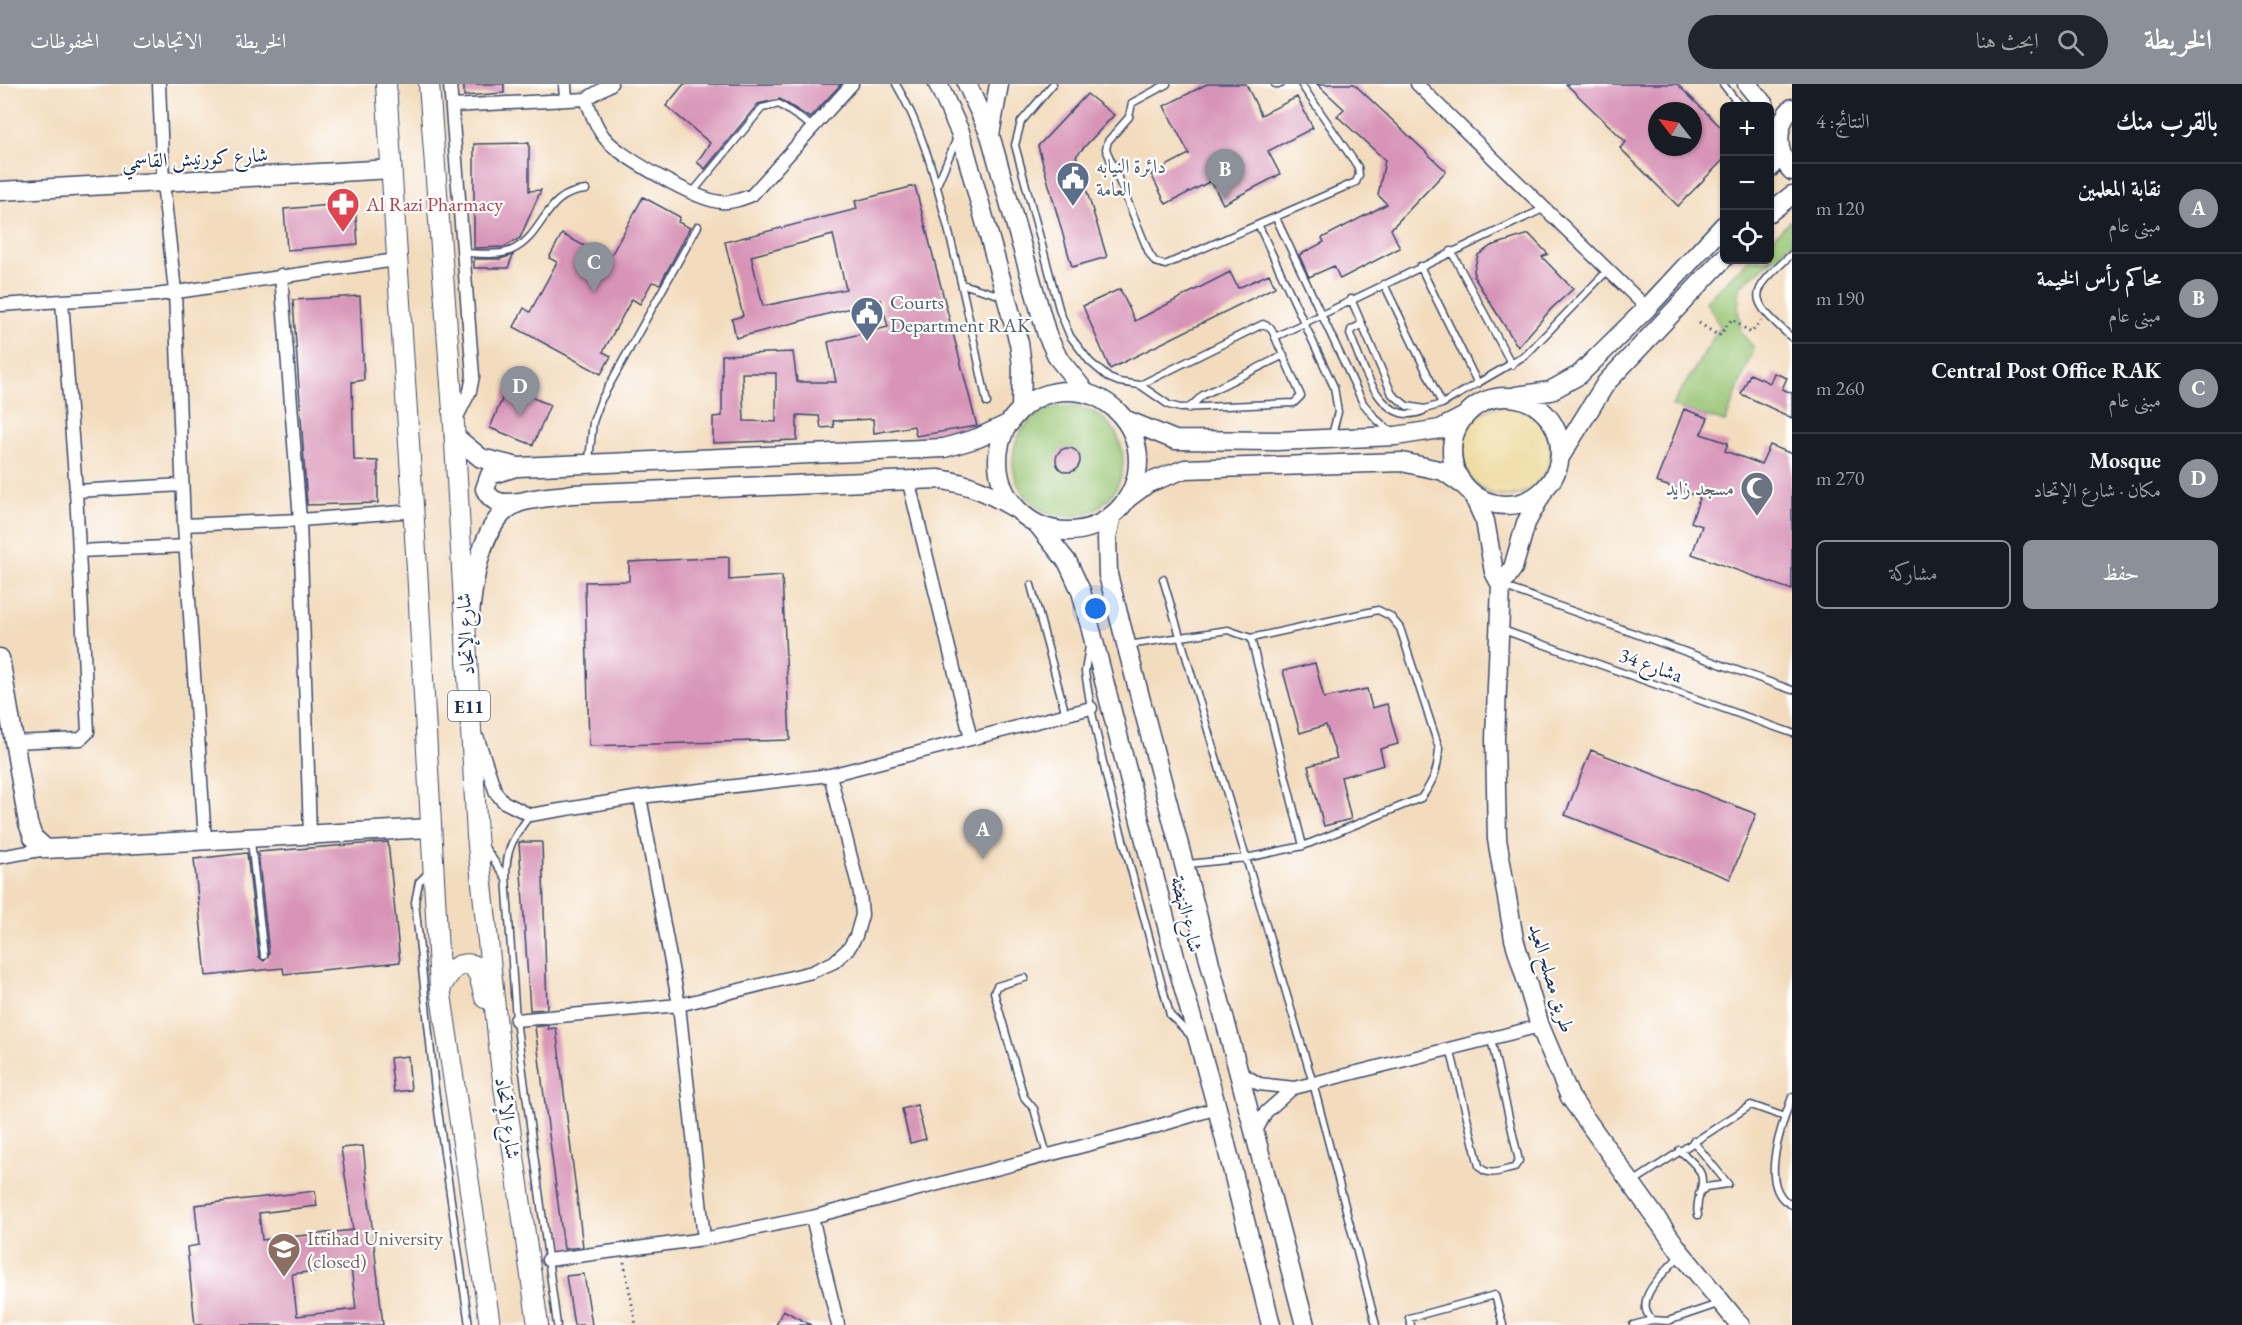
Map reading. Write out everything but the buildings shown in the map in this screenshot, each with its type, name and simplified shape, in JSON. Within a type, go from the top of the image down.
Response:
[{"type":"main road","name":"E11","points":[[386,84],[414,512],[440,988],[490,1325]]},
{"type":"main road","name":"شارع الإتحاد","points":[[429,84],[454,430],[477,836],[501,1065],[538,1325]]},
{"type":"main road","points":[[440,988],[453,967],[462,963],[473,965],[479,975],[501,1065]]},
{"type":"street","points":[[159,84],[163,183],[175,291],[184,525],[205,840]]},
{"type":"street","points":[[450,84],[473,376],[471,391],[454,430],[481,458],[518,467]]},
{"type":"street","points":[[565,84],[566,100]]},
{"type":"street","points":[[452,106],[586,99],[611,84]]},
{"type":"street","points":[[586,99],[596,125],[605,139],[632,162],[719,202],[736,201],[752,195],[852,84]]},
{"type":"street","points":[[938,84],[960,132],[1007,298],[1022,366],[1015,416],[1000,444],[998,468],[1004,491],[1018,510]]},
{"type":"street","points":[[967,84],[990,135],[1047,335],[1058,358],[1087,394]]},
{"type":"street","points":[[990,135],[999,84]]},
{"type":"street","points":[[1417,84],[1647,308]]},
{"type":"street","points":[[1748,84],[1762,102]]},
{"type":"street","points":[[1774,160],[1780,149],[1780,130],[1792,108]]},
{"type":"street","points":[[1774,120],[1780,130]]},
{"type":"street","points":[[1780,149],[1792,171]]},
{"type":"street","name":"شارع كورنيش القاسمي","points":[[0,191],[392,169]]},
{"type":"street","points":[[1773,210],[1792,195]]},
{"type":"street","points":[[1124,419],[1175,440],[1330,439],[1396,436],[1440,429],[1463,417],[1476,405],[1492,398],[1539,394],[1570,381],[1647,308],[1720,230]]},
{"type":"street","points":[[0,305],[175,291],[396,260]]},
{"type":"street","points":[[1127,499],[1136,479],[1138,458],[1134,438],[1124,419],[1108,403],[1087,394],[1070,391],[1052,393],[1035,399],[1015,416],[978,438],[944,448],[518,467],[496,471],[490,475],[485,489],[495,502],[520,502],[572,494],[938,479],[985,490],[1038,525],[1057,531],[1077,531],[1096,526],[1113,515],[1127,499],[1148,483],[1167,473],[1185,469],[1402,462],[1443,471],[1487,502],[1502,506],[1518,504],[1545,489],[1555,474],[1560,457],[1606,383],[1720,263]]},
{"type":"street","points":[[281,275],[300,520],[310,835]]},
{"type":"street","points":[[14,742],[81,739],[88,732],[76,491],[62,301]]},
{"type":"street","points":[[1510,397],[1527,401],[1542,410],[1553,424],[1559,440],[1560,457]]},
{"type":"street","points":[[1463,417],[1452,444],[1454,466],[1468,490]]},
{"type":"street","points":[[908,479],[971,739]]},
{"type":"street","points":[[76,491],[182,485]]},
{"type":"street","name":"طريق مصلح العيد","points":[[1501,585],[1513,568],[1526,523],[1545,489]]},
{"type":"street","name":"طريق مصلح العيد","points":[[1468,490],[1485,521],[1494,572],[1501,585],[1495,739],[1497,839],[1514,939],[1540,1026],[1570,1097],[1682,1253],[1740,1325]]},
{"type":"street","points":[[466,641],[480,558],[489,532],[505,513],[520,502]]},
{"type":"street","points":[[184,525],[414,512]]},
{"type":"street","name":"شارع النهضة","points":[[1113,515],[1107,537],[1107,567],[1305,1325]]},
{"type":"street","name":"شارع النهضة","points":[[1038,525],[1056,545],[1075,574],[1093,631],[1176,962],[1217,1108],[1271,1325]]},
{"type":"street","points":[[79,551],[186,546]]},
{"type":"street","points":[[0,658],[28,823],[33,837],[46,849]]},
{"type":"street","points":[[470,709],[489,777],[496,793],[504,802],[530,815],[640,797],[830,775],[1091,708]]},
{"type":"street","points":[[516,1020],[679,1005],[812,972],[834,962],[849,948],[862,915],[860,893],[830,775]]},
{"type":"street","points":[[640,797],[679,1005],[704,1239]]},
{"type":"street","points":[[0,857],[46,849],[430,828]]},
{"type":"street","points":[[1238,1071],[1259,1084],[1294,1088],[1540,1026]]},
{"type":"street","points":[[1255,1134],[1266,1112],[1294,1088]]},
{"type":"street","points":[[548,1260],[704,1239],[812,1217],[1047,1156],[1217,1108]]},
{"type":"street","points":[[812,1217],[838,1325]]},
{"type":"lane","points":[[896,84],[912,110],[937,185],[962,284],[987,403]]},
{"type":"lane","points":[[1053,84],[1021,122],[1015,145],[1054,293],[1070,336],[1090,362],[1115,381],[1140,385],[1169,405],[1188,408],[1298,401],[1301,392],[1269,326],[1263,324],[1140,385]]},
{"type":"lane","points":[[1167,84],[1132,103],[1129,117],[1106,145],[1107,153],[1152,258],[1160,264],[1170,264],[1354,184],[1359,175],[1358,167],[1301,84]]},
{"type":"lane","points":[[1275,84],[1281,84]]},
{"type":"lane","points":[[1723,84],[1737,102]]},
{"type":"lane","points":[[693,192],[762,108],[779,104],[813,127]]},
{"type":"lane","points":[[937,185],[960,132]]},
{"type":"lane","points":[[463,252],[507,253],[527,243],[551,207],[569,191],[586,190]]},
{"type":"lane","points":[[1275,337],[1419,266],[1545,208]]},
{"type":"lane","points":[[1276,218],[1363,403],[1376,419],[1396,436]]},
{"type":"lane","points":[[1711,240],[1720,224]]},
{"type":"lane","points":[[589,465],[594,422],[601,400],[698,226]]},
{"type":"lane","points":[[1258,226],[1337,395],[1338,412],[1330,439]]},
{"type":"lane","points":[[1451,251],[1512,365]]},
{"type":"lane","points":[[1792,254],[1760,284],[1757,301],[1762,311],[1792,338]]},
{"type":"lane","points":[[1419,266],[1478,384]]},
{"type":"lane","points":[[1362,324],[1351,330],[1350,334],[1380,399],[1400,414],[1413,414],[1442,404],[1512,365],[1539,344],[1608,270]]},
{"type":"lane","points":[[962,284],[1007,298]]},
{"type":"lane","points":[[1384,284],[1442,404]]},
{"type":"lane","points":[[1036,298],[1054,293]]},
{"type":"lane","points":[[1351,299],[1392,394],[1407,406],[1425,410]]},
{"type":"lane","points":[[1188,408],[1203,394],[1284,355]]},
{"type":"lane","points":[[1163,579],[1312,1083],[1376,1325]]},
{"type":"lane","points":[[1031,585],[1065,715]]},
{"type":"lane","points":[[1501,585],[1792,690]]},
{"type":"lane","points":[[1128,645],[1228,630],[1251,638],[1364,611],[1378,610],[1390,616],[1400,628],[1439,748],[1434,782],[1421,798],[1303,846],[1246,858],[1185,864]]},
{"type":"lane","name":"شارع 34a","points":[[1499,629],[1792,733]]},
{"type":"lane","points":[[1093,631],[1085,672],[1107,780],[1170,1016],[1200,1045]]},
{"type":"lane","points":[[1251,638],[1303,846]]},
{"type":"lane","points":[[530,815],[513,839],[506,857],[506,877],[516,1020],[557,1325]]},
{"type":"lane","points":[[477,836],[506,877]]},
{"type":"lane","points":[[251,838],[264,956]]},
{"type":"lane","points":[[432,868],[419,882],[415,902],[443,1153],[469,1325]]},
{"type":"lane","points":[[1025,978],[997,986],[994,992],[1024,1097],[1034,1109],[1047,1156]]},
{"type":"lane","points":[[1450,1048],[1479,1166],[1487,1173],[1506,1170],[1517,1166],[1519,1158],[1491,1038]]},
{"type":"lane","points":[[1792,1097],[1777,1136],[1775,1180],[1787,1203],[1792,1205]]},
{"type":"lane","points":[[1632,1183],[1679,1150],[1751,1105],[1785,1117]]},
{"type":"lane","points":[[1693,1141],[1728,1184],[1706,1187],[1698,1195]]},
{"type":"lane","points":[[443,1153],[463,1149]]},
{"type":"lane","points":[[1679,1150],[1700,1171],[1702,1182],[1695,1204],[1698,1215]]},
{"type":"lane","points":[[1652,1320],[1645,1313],[1644,1303],[1649,1293],[1682,1253]]},
{"type":"lane","points":[[1411,1325],[1409,1318],[1495,1295],[1503,1325]]},
{"type":"lane","points":[[1633,1325],[1652,1320],[1668,1321],[1721,1303]]},
{"type":"path","points":[[1699,323],[1719,336],[1732,319],[1751,333],[1761,321],[1757,317],[1762,311]]},
{"type":"path","points":[[622,1250],[636,1325]]},
{"type":"green space","points":[[1792,220],[1792,244],[1774,259],[1774,236]]},
{"type":"green space","points":[[1745,264],[1767,264],[1740,286],[1738,308],[1741,333],[1754,348],[1725,422],[1672,406],[1720,327],[1706,301]]},
{"type":"green space","points":[[1068,406],[1089,411],[1107,422],[1118,440],[1123,461],[1118,482],[1107,500],[1089,511],[1068,516],[1047,511],[1029,500],[1018,482],[1013,461],[1018,440],[1029,422],[1047,411]]},
{"type":"sand","points":[[1506,406],[1523,409],[1538,419],[1548,434],[1551,451],[1548,468],[1538,483],[1523,493],[1506,496],[1489,493],[1474,483],[1464,468],[1461,451],[1464,434],[1474,419],[1489,409]]},
{"type":"place","name":"محاكم رأس الخيمة","points":[[1225,199]]},
{"type":"place","name":"دائرة النيابه العامة","points":[[1073,207]]},
{"type":"place","name":"Al Razi Pharmacy","points":[[343,233]]},
{"type":"place","name":"Central Post Office RAK","points":[[594,292]]},
{"type":"place","name":"Courts Department RAK","points":[[867,342]]},
{"type":"place","name":"Mosque","points":[[520,416]]},
{"type":"place","name":"مسجد زايد","points":[[1757,517]]},
{"type":"place","name":"نقابة المعلمين","points":[[983,859]]},
{"type":"place","name":"Ittihad University (closed)","points":[[284,1278]]}]
